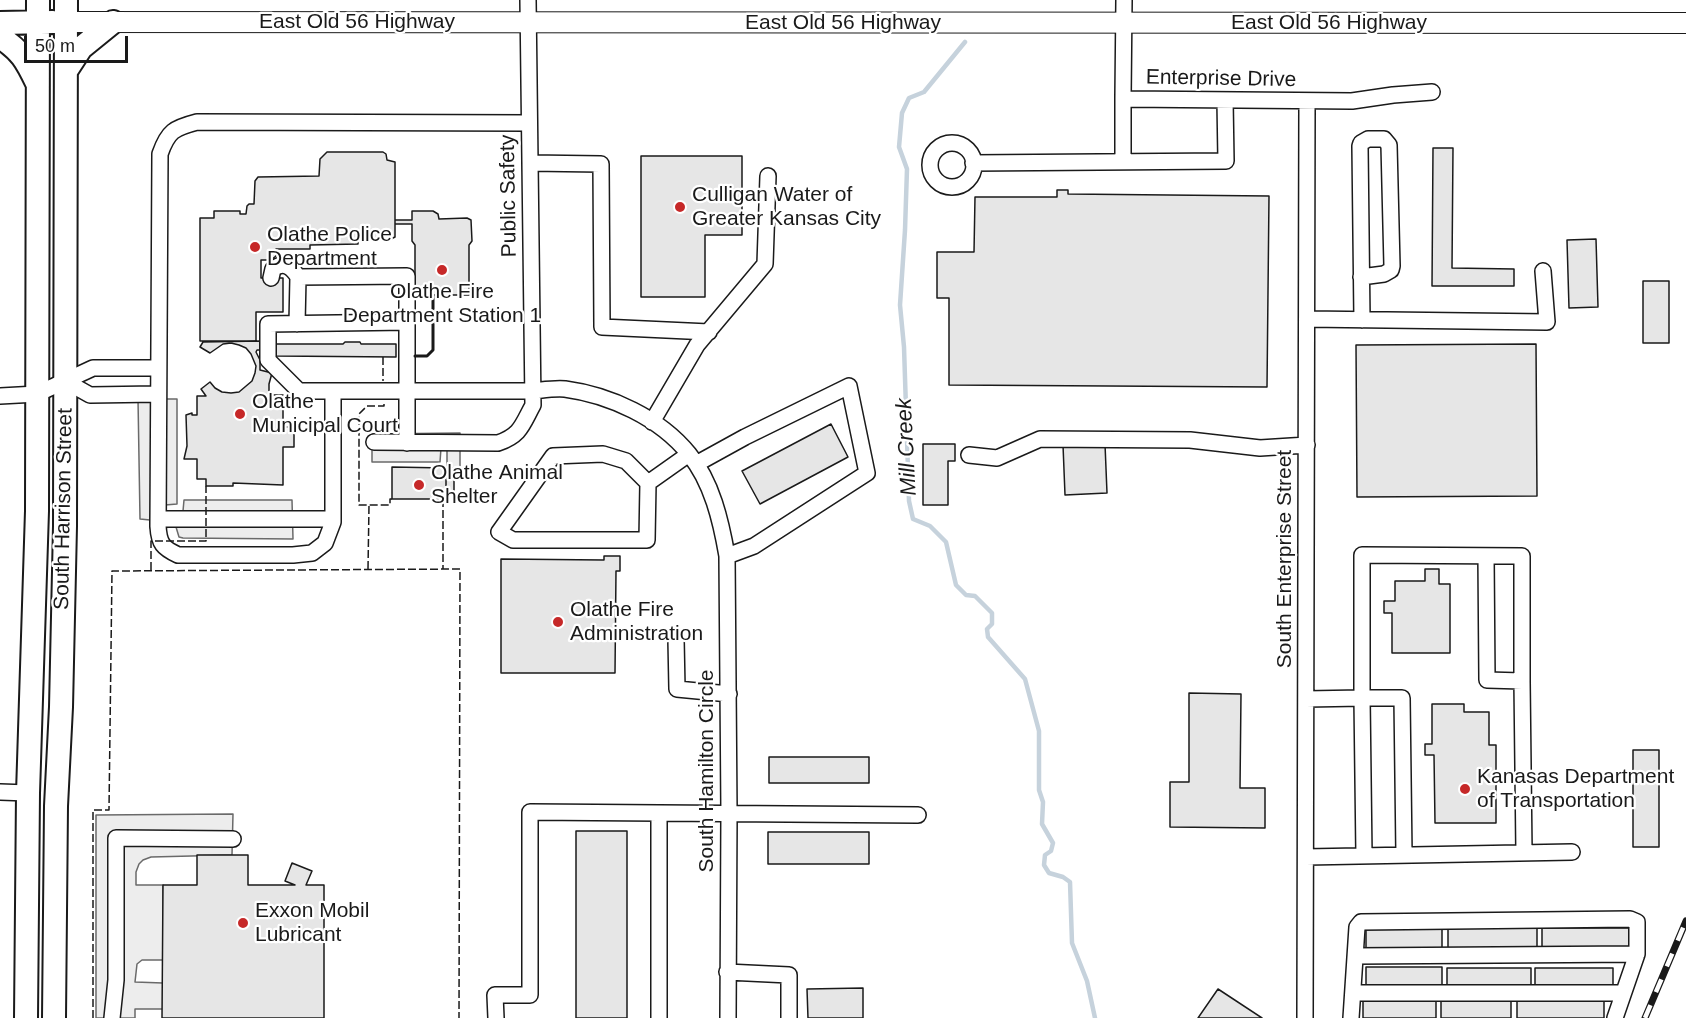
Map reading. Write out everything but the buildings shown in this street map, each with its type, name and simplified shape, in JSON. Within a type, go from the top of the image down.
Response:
[{"type":"highway","name":"South Harrison Street","points":[[26,1018],[28,792],[37,511],[38,0]]},
{"type":"highway","name":"South Harrison Street","points":[[54,1018],[56,806],[61,707],[65,526],[66,11]]},
{"type":"highway","name":"East Old 56 Highway","points":[[0,23],[38,23],[66,11]]},
{"type":"highway","points":[[66,71],[81,48],[113,22]]},
{"type":"highway","points":[[0,36],[16,48],[27,62],[38,84]]},
{"type":"main road","name":"East Old 56 Highway","points":[[66,11],[113,22],[1686,23]]},
{"type":"street","name":"Public Safety","points":[[407,443],[498,443],[508,440],[517,433],[532,405],[528,0]]},
{"type":"street","name":"Enterprise Drive","points":[[1124,0],[1123,97],[1126,99],[1352,101],[1432,92]]},
{"type":"street","points":[[1123,97],[1123,161]]},
{"type":"street","points":[[973,163],[1226,161],[1226,100]]},
{"type":"street","name":"South Enterprise Street","points":[[1305,1018],[1307,101]]},
{"type":"street","points":[[333,391],[333,519],[325,543],[312,553],[293,555],[178,555],[165,548],[159,536],[158,519],[158,368],[160,154],[166,136],[182,126],[197,122],[529,123]]},
{"type":"street","points":[[1361,277],[1384,274],[1391,270],[1392,266],[1389,146],[1384,139],[1368,139],[1360,146],[1361,277],[1362,320]]},
{"type":"street","points":[[530,163],[601,164],[602,327],[709,332]]},
{"type":"street","points":[[652,422],[697,345],[765,264],[768,176]]},
{"type":"street","points":[[271,278],[273,269],[281,265],[289,266],[298,277],[297,324],[407,322]]},
{"type":"street","points":[[1307,320],[1547,322],[1543,270]]},
{"type":"street","points":[[298,277],[407,276],[407,443],[374,442]]},
{"type":"street","name":"South Hamilton Circle","points":[[297,324],[268,324],[268,360],[299,391],[563,389],[615,402],[652,422],[670,435],[692,459],[714,501],[723,528],[727,556],[728,1018]]},
{"type":"street","points":[[0,396],[37,394],[93,368],[158,368]]},
{"type":"street","points":[[66,381],[90,395],[158,394]]},
{"type":"street","points":[[648,483],[692,459],[745,437],[849,386],[867,472],[754,546],[727,556]]},
{"type":"street","points":[[969,455],[997,458],[1040,439],[1190,440],[1260,448],[1307,444]]},
{"type":"street","points":[[603,454],[626,461],[648,483],[647,540],[513,540],[499,532],[553,456],[603,454]]},
{"type":"street","points":[[158,519],[333,519]]},
{"type":"street","points":[[1364,856],[1362,555],[1522,556],[1524,853]]},
{"type":"street","points":[[1486,556],[1487,680],[1522,681]]},
{"type":"street","points":[[676,639],[677,689],[729,694]]},
{"type":"street","points":[[1306,699],[1402,698],[1404,855]]},
{"type":"street","points":[[0,792],[28,792]]},
{"type":"street","points":[[496,1018],[495,995],[530,995],[530,813],[918,815]]},
{"type":"street","points":[[659,813],[659,1018]]},
{"type":"street","points":[[112,1018],[116,980],[116,838],[233,839]]},
{"type":"street","points":[[1306,857],[1572,852]]},
{"type":"street","points":[[1352,1018],[1357,927],[1361,922],[1630,919],[1637,922],[1637,954],[1615,1018]]},
{"type":"street","points":[[1356,956],[1637,954]]},
{"type":"street","points":[[728,972],[789,975],[789,1018]]},
{"type":"street","points":[[1354,993],[1623,993]]},
{"type":"shaded area","points":[[138,399],[177,399],[177,504],[165,505],[165,511],[183,511],[184,500],[292,500],[293,539],[183,538],[179,537],[176,527],[150,528],[150,520],[140,519]]},
{"type":"shaded area","points":[[460,433],[460,468],[447,468],[447,451],[441,448],[440,462],[372,462],[372,434]]},
{"type":"shaded area","points":[[233,814],[232,855],[151,857],[139,864],[136,872],[136,885],[163,885],[163,960],[142,960],[137,964],[135,982],[163,983],[163,1009],[135,1009],[135,1018],[96,1018],[96,815]]},
{"type":"waterway","name":"Mill Creek","points":[[965,42],[924,92],[909,98],[902,113],[899,147],[907,169],[900,305],[904,347],[909,501],[913,519],[930,526],[946,542],[956,585],[966,595],[975,596],[992,613],[992,624],[987,629],[988,637],[1025,679],[1039,731],[1039,790],[1043,802],[1042,824],[1053,843],[1051,851],[1045,855],[1044,865],[1049,873],[1063,877],[1070,882],[1072,943],[1087,981],[1095,1018]]},
{"type":"railway","points":[[1645,1018],[1686,921]]},
{"type":"fence","points":[[383,357],[383,381]]},
{"type":"fence","points":[[384,404],[384,406],[367,406],[359,414],[359,505],[390,505],[390,499],[392,499]]},
{"type":"fence","points":[[151,570],[151,541],[206,541],[206,486]]},
{"type":"fence","points":[[443,499],[443,569]]},
{"type":"fence","points":[[368,569],[369,505]]},
{"type":"fence","points":[[93,1018],[93,810],[109,810],[112,571],[460,569],[459,1018]]},
{"type":"wall","points":[[415,356],[427,356],[433,350],[433,295]]},
{"type":"place","name":"Culligan Water of Greater Kansas City","points":[[680,207]]},
{"type":"place","name":"Olathe Police Department","points":[[255,247]]},
{"type":"place","name":"Olathe Fire Department Station 1","points":[[442,270]]},
{"type":"place","name":"Olathe Municipal Court","points":[[240,414]]},
{"type":"place","name":"Olathe Animal Shelter","points":[[419,485]]},
{"type":"place","name":"Olathe Fire Administration","points":[[558,622]]},
{"type":"place","name":"Kanasas Department of Transportation","points":[[1465,789]]},
{"type":"place","name":"Exxon Mobil Lubricant","points":[[243,923]]}]
